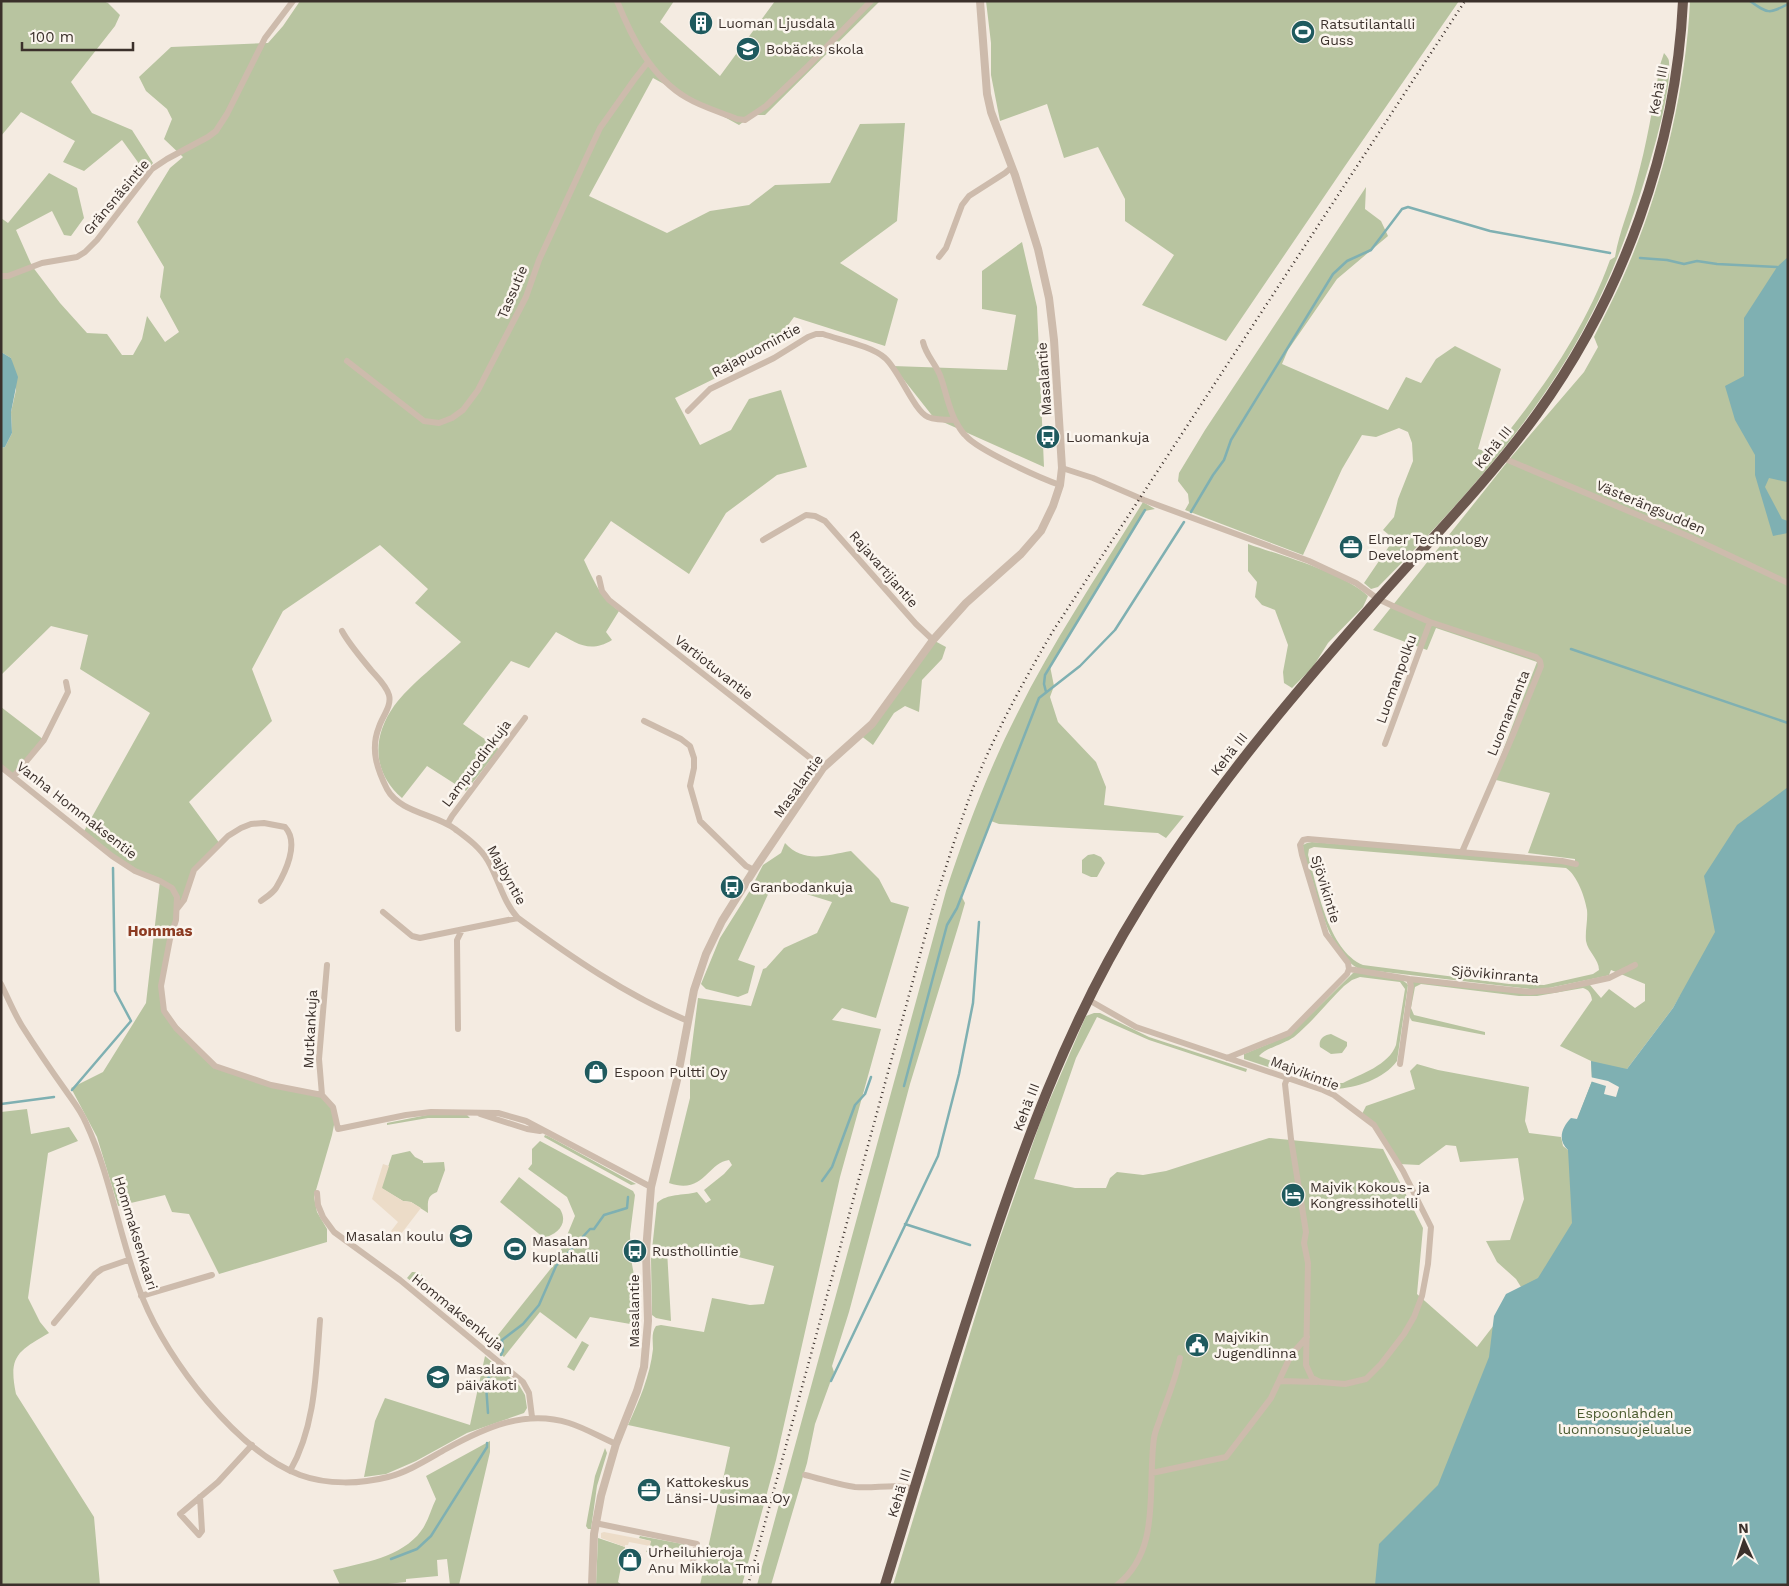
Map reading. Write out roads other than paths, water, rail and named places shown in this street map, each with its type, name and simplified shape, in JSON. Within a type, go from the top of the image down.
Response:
[{"type":"highway","name":"Kehä III","points":[[885,1585],[1008,1193],[1048,1088],[1087,999],[1142,902],[1179,845],[1217,792],[1273,720],[1503,458],[1537,415],[1569,366],[1596,319],[1622,264],[1641,213],[1657,160],[1673,92],[1684,1]]},
{"type":"street","name":"Gränsnäsintie","points":[[1,276],[8,276],[42,263],[77,257],[85,252],[97,240],[152,169],[216,131],[227,114],[266,38],[293,1]]},
{"type":"street","points":[[617,1],[636,42],[648,62],[663,80],[686,97],[737,120],[745,120],[766,106],[807,68],[871,1]]},
{"type":"street","name":"Masalantie","points":[[592,1585],[596,1523],[600,1496],[616,1444],[641,1379],[647,1350],[646,1251],[650,1187],[677,1080],[696,984],[706,954],[722,921],[754,870],[823,768],[872,724],[933,640],[966,603],[1031,544],[1048,519],[1060,484],[1062,468],[1054,340],[1049,298],[1038,249],[1012,167],[991,112],[987,94],[980,1]]},
{"type":"street","name":"Tassutie","points":[[347,361],[410,412],[424,421],[440,423],[452,418],[463,410],[478,390],[526,297],[539,260],[600,128],[648,62]]},
{"type":"street","points":[[939,257],[946,248],[962,205],[969,196],[1012,167]]},
{"type":"street","name":"Rajapuomintie","points":[[688,411],[710,389],[774,358],[808,337],[820,334],[870,348],[890,363],[917,407],[927,417],[954,420]]},
{"type":"street","points":[[923,342],[925,352],[941,376],[950,412],[966,437],[978,446],[1047,480],[1060,484]]},
{"type":"street","name":"Västerängsudden","points":[[1503,458],[1690,538],[1788,583]]},
{"type":"street","points":[[1062,468],[1093,478],[1144,500],[1309,561],[1356,582],[1378,599]]},
{"type":"street","name":"Rajavartijantie","points":[[763,540],[806,515],[815,516],[825,521],[916,624],[933,640]]},
{"type":"street","name":"Vartiotuvantie","points":[[599,578],[602,591],[609,600],[823,768]]},
{"type":"street","name":"Luomanranta","points":[[1378,599],[1430,622],[1540,661],[1541,666],[1462,852]]},
{"type":"street","name":"Luomanpolku","points":[[1385,744],[1430,622]]},
{"type":"street","name":"Majbyntie","points":[[342,631],[347,642],[354,647],[385,687],[390,702],[378,729],[375,745],[376,766],[388,792],[396,799],[424,815],[448,823],[474,844],[487,859],[510,910],[518,918],[587,967],[642,999],[688,1021]]},
{"type":"street","points":[[14,776],[44,740],[68,692],[66,682]]},
{"type":"street","name":"Lampuodinkuja","points":[[448,823],[526,718]]},
{"type":"street","points":[[644,720],[681,739],[690,746],[694,758],[694,768],[690,786],[700,821],[746,866],[754,870]]},
{"type":"street","name":"Vanha Hommaksentie","points":[[1,766],[112,856],[135,871],[172,888],[177,897],[177,910],[161,986],[164,1011],[176,1028],[215,1066],[271,1086],[322,1095]]},
{"type":"street","points":[[177,910],[184,900],[194,870],[208,855],[228,836],[241,828],[264,822],[285,827],[292,838],[292,845],[291,853],[275,890],[261,901]]},
{"type":"street","name":"Sjövikintie","points":[[1349,969],[1348,963],[1326,934],[1302,855],[1300,845],[1303,840],[1462,852],[1562,861],[1576,864]]},
{"type":"street","points":[[383,912],[412,936],[420,938],[518,918]]},
{"type":"street","points":[[458,1029],[457,940],[462,930]]},
{"type":"street","name":"Sjövikinranta","points":[[1349,969],[1409,979],[1530,992],[1554,990],[1609,978],[1635,964]]},
{"type":"street","name":"Mutkankuja","points":[[322,1095],[319,1059],[326,965]]},
{"type":"street","points":[[1227,1058],[1289,1033],[1347,974],[1349,969]]},
{"type":"street","points":[[1400,1064],[1411,986],[1409,979]]},
{"type":"street","name":"Hommaksenkaari","points":[[1,984],[21,1024],[85,1120],[104,1169],[128,1260],[142,1296],[175,1360],[210,1404],[252,1446],[277,1465],[304,1477],[342,1482],[361,1482],[389,1477],[477,1433],[515,1420],[532,1418]]},
{"type":"street","name":"Majvikintie","points":[[1087,999],[1136,1027],[1227,1058],[1286,1082],[1334,1095],[1374,1125],[1403,1171],[1431,1227],[1428,1264],[1422,1296],[1414,1317],[1404,1334],[1381,1364],[1366,1379],[1345,1384],[1280,1381]]},
{"type":"street","points":[[1286,1082],[1292,1147],[1306,1232],[1304,1243],[1308,1263],[1306,1365],[1312,1378],[1320,1382]]},
{"type":"street","points":[[322,1095],[333,1107],[338,1129],[406,1115],[431,1112],[476,1112],[511,1115],[526,1121],[650,1187]]},
{"type":"street","name":"Hommaksenkuja","points":[[317,1193],[318,1205],[323,1217],[334,1232],[400,1280],[523,1382],[529,1393],[532,1418]]},
{"type":"street","points":[[54,1323],[95,1274],[102,1269],[128,1260]]},
{"type":"street","points":[[142,1296],[212,1275]]},
{"type":"street","points":[[290,1471],[300,1449],[312,1405],[320,1320]]},
{"type":"street","points":[[1152,1473],[1226,1457],[1271,1398],[1291,1355],[1307,1337]]},
{"type":"street","points":[[1117,1585],[1134,1570],[1145,1542],[1152,1502],[1154,1437],[1177,1375],[1180,1358]]},
{"type":"street","points":[[532,1418],[570,1423],[616,1444]]},
{"type":"street","points":[[200,1498],[202,1530],[199,1535],[180,1514],[218,1482],[252,1446]]},
{"type":"street","points":[[805,1476],[856,1487],[895,1485],[914,1489]]},
{"type":"street","points":[[596,1523],[697,1544],[692,1567]]},
{"type":"water","points":[[1788,257],[1788,484],[1787,482],[1769,478],[1765,487],[1782,519],[1788,521],[1788,533],[1773,536],[1755,475],[1755,455],[1735,420],[1725,386],[1744,376],[1744,318],[1777,267]]},
{"type":"water","points":[[1,352],[11,358],[18,377],[11,412],[12,433],[5,447],[1,448]]},
{"type":"water","name":"Espoonlahden luonnonsuojelualue","points":[[1788,787],[1788,1585],[1375,1585],[1379,1544],[1438,1485],[1489,1357],[1494,1316],[1506,1294],[1538,1278],[1572,1223],[1568,1150],[1563,1142],[1562,1134],[1565,1125],[1571,1118],[1577,1119],[1592,1081],[1591,1061],[1627,1069],[1673,1008],[1715,932],[1704,876],[1737,825]]},
{"type":"waterway","points":[[1750,1],[1769,11],[1777,10],[1788,4]]},
{"type":"waterway","points":[[1191,512],[1224,460],[1231,440],[1333,274],[1347,261],[1371,250],[1402,209],[1408,207],[1490,231],[1610,253]]},
{"type":"waterway","points":[[1640,258],[1667,260],[1684,264],[1697,261],[1777,267]]},
{"type":"waterway","points":[[1046,692],[1044,684],[1045,675],[1145,510]]},
{"type":"waterway","points":[[904,1086],[947,925],[957,908],[1039,698],[1080,666],[1115,630],[1184,522]]},
{"type":"waterway","points":[[1571,649],[1788,723]]},
{"type":"waterway","points":[[72,1090],[131,1021],[115,991],[113,868]]},
{"type":"waterway","points":[[831,1381],[938,1156],[959,1074],[973,1003],[979,922]]},
{"type":"waterway","points":[[822,1181],[832,1167],[855,1105],[865,1094],[871,1077]]},
{"type":"waterway","points":[[1,1104],[54,1097]]},
{"type":"waterway","points":[[501,1355],[503,1351],[502,1340],[523,1324],[539,1305],[556,1266],[590,1229],[594,1229],[604,1215],[627,1208],[628,1197]]},
{"type":"waterway","points":[[905,1224],[970,1245]]},
{"type":"waterway","points":[[488,1413],[486,1385],[493,1365]]},
{"type":"waterway","points":[[391,1559],[417,1549],[431,1536],[487,1447],[487,1443]]},
{"type":"railway","points":[[748,1585],[932,911],[967,803],[991,747],[1020,689],[1053,631],[1465,1]]},
{"type":"place","name":"Luoman Ljusdala","points":[[701,23]]},
{"type":"place","name":"Ratsutilantalli Guss","points":[[1303,32]]},
{"type":"place","name":"Bobäcks skola","points":[[748,49]]},
{"type":"place","name":"Luomankuja","points":[[1048,437]]},
{"type":"place","name":"Elmer Technology Development","points":[[1351,547]]},
{"type":"place","name":"Granbodankuja","points":[[732,887]]},
{"type":"place","name":"Espoon Pultti Oy","points":[[596,1072]]},
{"type":"place","name":"Majvik Kokous- ja Kongressihotelli","points":[[1293,1195]]},
{"type":"place","name":"Masalan koulu","points":[[461,1236]]},
{"type":"place","name":"Masalan kuplahalli","points":[[515,1249]]},
{"type":"place","name":"Rusthollintie","points":[[635,1251]]},
{"type":"place","name":"Majvikin Jugendlinna","points":[[1197,1345]]},
{"type":"place","name":"Masalan päiväkoti","points":[[438,1377]]},
{"type":"place","name":"Kattokeskus Länsi-Uusimaa Oy","points":[[649,1490]]},
{"type":"place","name":"Urheiluhieroja Anu Mikkola Tmi","points":[[630,1560]]},
{"type":"district","name":"Hommas","points":[[160,931]]}]
